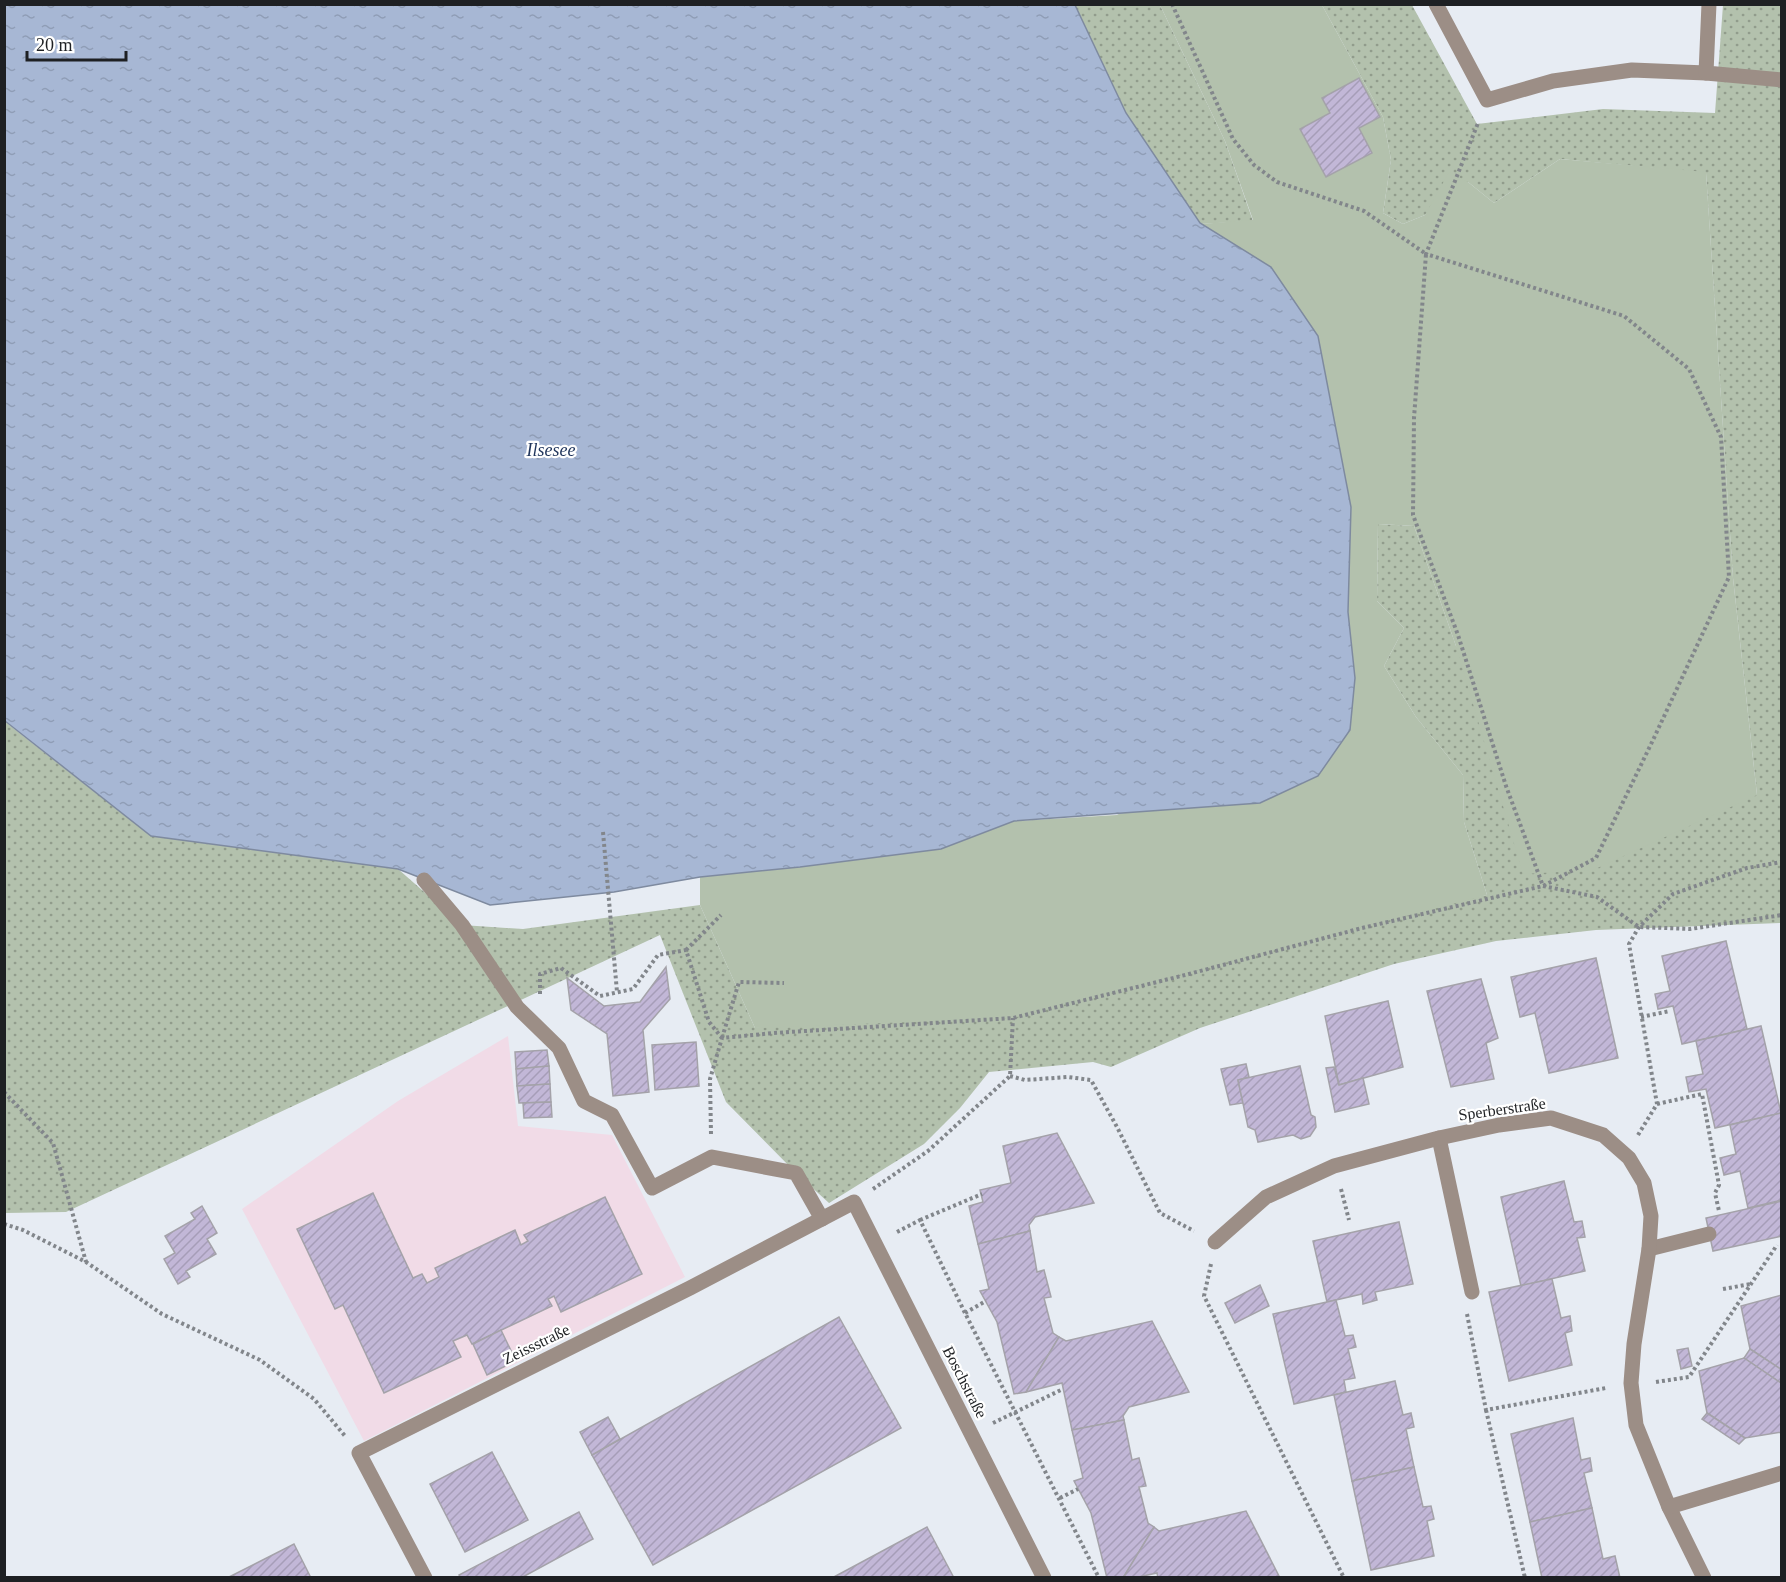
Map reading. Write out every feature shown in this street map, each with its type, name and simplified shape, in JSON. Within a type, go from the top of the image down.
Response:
[{"type":"street","points":[[1436,4],[1487,100],[1553,81],[1632,70],[1706,73],[1782,80]]},
{"type":"street","points":[[1706,73],[1709,4]]},
{"type":"street","points":[[424,880],[462,925],[517,1007],[558,1048],[584,1101],[612,1115],[652,1188],[712,1156],[796,1173],[822,1219]]},
{"type":"street","name":"Sperberstraße","points":[[1215,1242],[1266,1197],[1334,1166],[1439,1138],[1499,1125],[1551,1118],[1603,1135],[1625,1153],[1644,1183],[1651,1216],[1649,1249],[1634,1344],[1631,1385],[1636,1425],[1669,1507],[1704,1578]]},
{"type":"street","points":[[1439,1138],[1472,1292]]},
{"type":"street","name":"Zeissstraße","points":[[359,1453],[679,1293],[854,1202]]},
{"type":"street","name":"Boschstraße","points":[[854,1202],[1044,1578]]},
{"type":"street","points":[[1649,1249],[1709,1234]]},
{"type":"street","points":[[359,1453],[425,1578]]},
{"type":"street","points":[[1669,1507],[1782,1473]]},
{"type":"path","points":[[722,1038],[1012,1018],[1362,928],[1543,886],[1596,858],[1729,577],[1721,437],[1689,369],[1624,316],[1426,254],[1364,211],[1277,182],[1254,165],[1233,139],[1172,4]]},
{"type":"path","points":[[1487,100],[1426,254],[1414,418],[1413,515],[1458,634],[1506,786],[1543,886]]},
{"type":"path","points":[[603,832],[617,992]]},
{"type":"path","points":[[1625,1153],[1643,1129],[1657,1104],[1629,944],[1639,927],[1673,894],[1748,868],[1782,862]]},
{"type":"path","points":[[1543,886],[1597,897],[1639,927],[1690,929],[1782,915]]},
{"type":"path","points":[[517,1007],[539,1002],[540,974],[561,968],[600,996],[633,989],[658,955],[686,950],[721,915]]},
{"type":"path","points":[[686,950],[709,1022],[722,1038]]},
{"type":"path","points":[[712,1156],[710,1078],[739,982],[784,983]]},
{"type":"path","points":[[1641,1017],[1670,1011]]},
{"type":"path","points":[[854,1202],[928,1151],[1010,1076],[1012,1018]]},
{"type":"path","points":[[1010,1076],[1025,1080],[1068,1077],[1092,1080],[1160,1213],[1215,1242],[1204,1296],[1344,1578]]},
{"type":"path","points":[[4,1092],[53,1143],[86,1262]]},
{"type":"path","points":[[1657,1104],[1702,1094],[1708,1139],[1719,1185],[1715,1193],[1719,1211]]},
{"type":"path","points":[[1334,1166],[1350,1220]]},
{"type":"path","points":[[875,1243],[920,1220],[982,1194]]},
{"type":"path","points":[[920,1220],[1099,1578]]},
{"type":"path","points":[[4,1224],[23,1230],[86,1262],[162,1314],[260,1360],[315,1400],[359,1453]]},
{"type":"path","points":[[1486,1410],[1689,1377],[1777,1245]]},
{"type":"path","points":[[1723,1289],[1751,1284]]},
{"type":"path","points":[[1472,1292],[1465,1303],[1486,1410],[1525,1578]]},
{"type":"path","points":[[965,1313],[986,1301]]},
{"type":"path","points":[[971,1434],[1063,1389]]},
{"type":"path","points":[[1060,1498],[1078,1489]]},
{"type":"shaded area","points":[[508,1036],[518,1126],[612,1135],[685,1277],[364,1441],[242,1209],[398,1101]]},
{"type":"green space","points":[[1075,5],[1160,5],[1225,141],[1253,221],[1200,224],[1126,113]]},
{"type":"green space","points":[[1160,5],[1322,5],[1383,117],[1391,160],[1383,213],[1403,224],[1425,215],[1449,172],[1468,182],[1494,203],[1560,159],[1706,172],[1733,578],[1757,795],[1593,870],[1523,874],[1456,646],[1414,526],[1378,524],[1377,601],[1404,628],[1384,666],[1416,717],[1463,775],[1464,822],[1487,895],[1013,1018],[755,1028],[700,905],[700,877],[941,849],[1014,821],[1117,815],[1355,678],[1348,612],[1271,267],[1200,224],[1253,220],[1225,141]]},
{"type":"green space","points":[[1322,5],[1412,5],[1477,124],[1603,109],[1715,113],[1723,5],[1781,5],[1781,923],[1596,930],[1496,941],[1394,964],[1200,1028],[1111,1067],[1093,1062],[989,1072],[960,1108],[924,1144],[829,1203],[726,1102],[660,935],[66,1212],[5,1213],[4,721],[151,836],[398,869],[462,925],[523,929],[700,905],[755,1028],[1487,895],[1464,822],[1463,775],[1416,717],[1384,666],[1404,628],[1377,601],[1378,524],[1414,526],[1456,646],[1757,795],[1733,578],[1706,173],[1560,159],[1494,203],[1468,182],[1425,215],[1403,224],[1383,213],[1391,160],[1383,117]]},
{"type":"water","name":"Ilsesee","points":[[4,5],[1075,5],[1126,113],[1200,223],[1271,267],[1318,336],[1351,507],[1348,612],[1355,678],[1350,730],[1318,776],[1260,803],[1014,821],[941,849],[700,877],[614,892],[490,905],[398,869],[151,836],[5,721]]},
{"type":"building","points":[[1359,78],[1380,117],[1359,128],[1372,153],[1326,177],[1300,129],[1330,113],[1322,98]]},
{"type":"building","points":[[1726,941],[1747,1029],[1682,1044],[1673,1006],[1658,1009],[1655,994],[1670,991],[1662,956]]},
{"type":"building","points":[[1596,958],[1618,1058],[1549,1073],[1535,1013],[1520,1017],[1511,977]]},
{"type":"building","points":[[666,967],[670,999],[643,1030],[649,1092],[613,1096],[607,1034],[571,1010],[567,978],[604,1006],[640,1002]]},
{"type":"building","points":[[1481,979],[1498,1038],[1486,1043],[1494,1079],[1451,1087],[1427,991]]},
{"type":"building","points":[[1388,1001],[1403,1067],[1339,1085],[1325,1016]]},
{"type":"building","points":[[1761,1026],[1781,1113],[1715,1128],[1706,1089],[1689,1092],[1686,1077],[1703,1074],[1696,1041]]},
{"type":"building","points":[[696,1042],[699,1086],[655,1090],[652,1045]]},
{"type":"building","points":[[547,1050],[549,1066],[516,1069],[515,1052]]},
{"type":"building","points":[[1246,1064],[1249,1077],[1238,1080],[1243,1103],[1230,1105],[1221,1069]]},
{"type":"building","points":[[549,1066],[550,1084],[517,1086],[516,1069]]},
{"type":"building","points":[[1300,1066],[1316,1127],[1310,1136],[1301,1139],[1293,1135],[1258,1142],[1255,1130],[1248,1127],[1238,1080]]},
{"type":"building","points":[[1334,1067],[1339,1085],[1363,1078],[1369,1104],[1335,1112],[1326,1068]]},
{"type":"building","points":[[550,1084],[551,1102],[519,1103],[517,1086]]},
{"type":"building","points":[[551,1102],[552,1117],[524,1118],[523,1103]]},
{"type":"building","points":[[1781,1113],[1782,1200],[1748,1208],[1740,1171],[1724,1175],[1720,1158],[1736,1154],[1730,1125]]},
{"type":"building","points":[[1057,1133],[1094,1203],[1035,1217],[1029,1225],[1030,1231],[978,1244],[969,1206],[983,1202],[980,1190],[1011,1183],[1003,1146]]},
{"type":"building","points":[[1564,1181],[1574,1222],[1582,1221],[1585,1237],[1577,1238],[1585,1271],[1521,1286],[1501,1197]]},
{"type":"building","points":[[373,1193],[413,1278],[422,1274],[427,1283],[439,1277],[435,1268],[515,1230],[521,1245],[528,1241],[524,1235],[605,1197],[642,1274],[561,1312],[554,1296],[548,1299],[552,1306],[472,1344],[467,1335],[453,1341],[461,1357],[384,1393],[343,1305],[335,1309],[297,1229]]},
{"type":"building","points":[[1782,1201],[1782,1236],[1713,1251],[1706,1218]]},
{"type":"building","points":[[202,1206],[217,1233],[207,1239],[216,1254],[186,1271],[190,1277],[178,1284],[164,1259],[175,1253],[165,1236],[195,1219],[191,1213]]},
{"type":"building","points":[[1399,1222],[1413,1284],[1375,1292],[1377,1300],[1363,1304],[1362,1294],[1327,1302],[1313,1241]]},
{"type":"building","points":[[1030,1231],[1037,1272],[1044,1270],[1051,1297],[1044,1298],[1053,1333],[1059,1337],[1026,1392],[1014,1394],[997,1322],[980,1291],[989,1289],[978,1244]]},
{"type":"building","points":[[1552,1279],[1561,1318],[1570,1316],[1572,1331],[1565,1333],[1572,1365],[1509,1381],[1489,1292]]},
{"type":"building","points":[[1260,1285],[1269,1306],[1235,1323],[1225,1303]]},
{"type":"building","points":[[1782,1295],[1782,1370],[1750,1349],[1741,1306]]},
{"type":"building","points":[[1336,1300],[1345,1336],[1353,1335],[1356,1347],[1348,1349],[1355,1378],[1344,1380],[1346,1392],[1294,1404],[1273,1314]]},
{"type":"building","points":[[839,1317],[901,1428],[653,1565],[592,1455]]},
{"type":"building","points":[[1152,1321],[1189,1392],[1129,1407],[1123,1416],[1124,1420],[1072,1430],[1062,1383],[1026,1392],[1059,1337],[1066,1341]]},
{"type":"building","points":[[501,1330],[516,1361],[487,1375],[473,1344]]},
{"type":"building","points":[[1688,1348],[1692,1366],[1681,1369],[1677,1350]]},
{"type":"building","points":[[1750,1349],[1782,1370],[1781,1383],[1744,1358]]},
{"type":"building","points":[[1744,1358],[1781,1383],[1782,1432],[1745,1438],[1707,1413],[1699,1371]]},
{"type":"building","points":[[1395,1381],[1403,1415],[1411,1413],[1414,1427],[1406,1429],[1414,1467],[1352,1481],[1334,1395]]},
{"type":"building","points":[[1707,1413],[1745,1438],[1739,1444],[1702,1419]]},
{"type":"building","points":[[608,1417],[620,1439],[592,1455],[580,1432]]},
{"type":"building","points":[[1573,1418],[1581,1460],[1590,1458],[1592,1471],[1584,1473],[1592,1508],[1530,1522],[1511,1434]]},
{"type":"building","points":[[1124,1420],[1132,1460],[1139,1458],[1146,1486],[1139,1487],[1148,1523],[1154,1527],[1123,1578],[1107,1578],[1091,1513],[1074,1481],[1083,1478],[1072,1430]]},
{"type":"building","points":[[492,1452],[528,1520],[465,1552],[430,1484]]},
{"type":"building","points":[[1414,1467],[1423,1507],[1431,1506],[1434,1519],[1427,1521],[1434,1556],[1371,1570],[1352,1481]]},
{"type":"building","points":[[1592,1508],[1603,1559],[1615,1556],[1620,1578],[1542,1578],[1530,1522]]},
{"type":"building","points":[[1246,1511],[1280,1578],[1158,1578],[1157,1573],[1123,1578],[1154,1527],[1159,1531]]},
{"type":"building","points":[[579,1512],[593,1539],[521,1578],[461,1578],[459,1575]]},
{"type":"building","points":[[927,1527],[954,1578],[832,1578]]},
{"type":"building","points":[[294,1544],[311,1578],[229,1578],[229,1577]]}]
